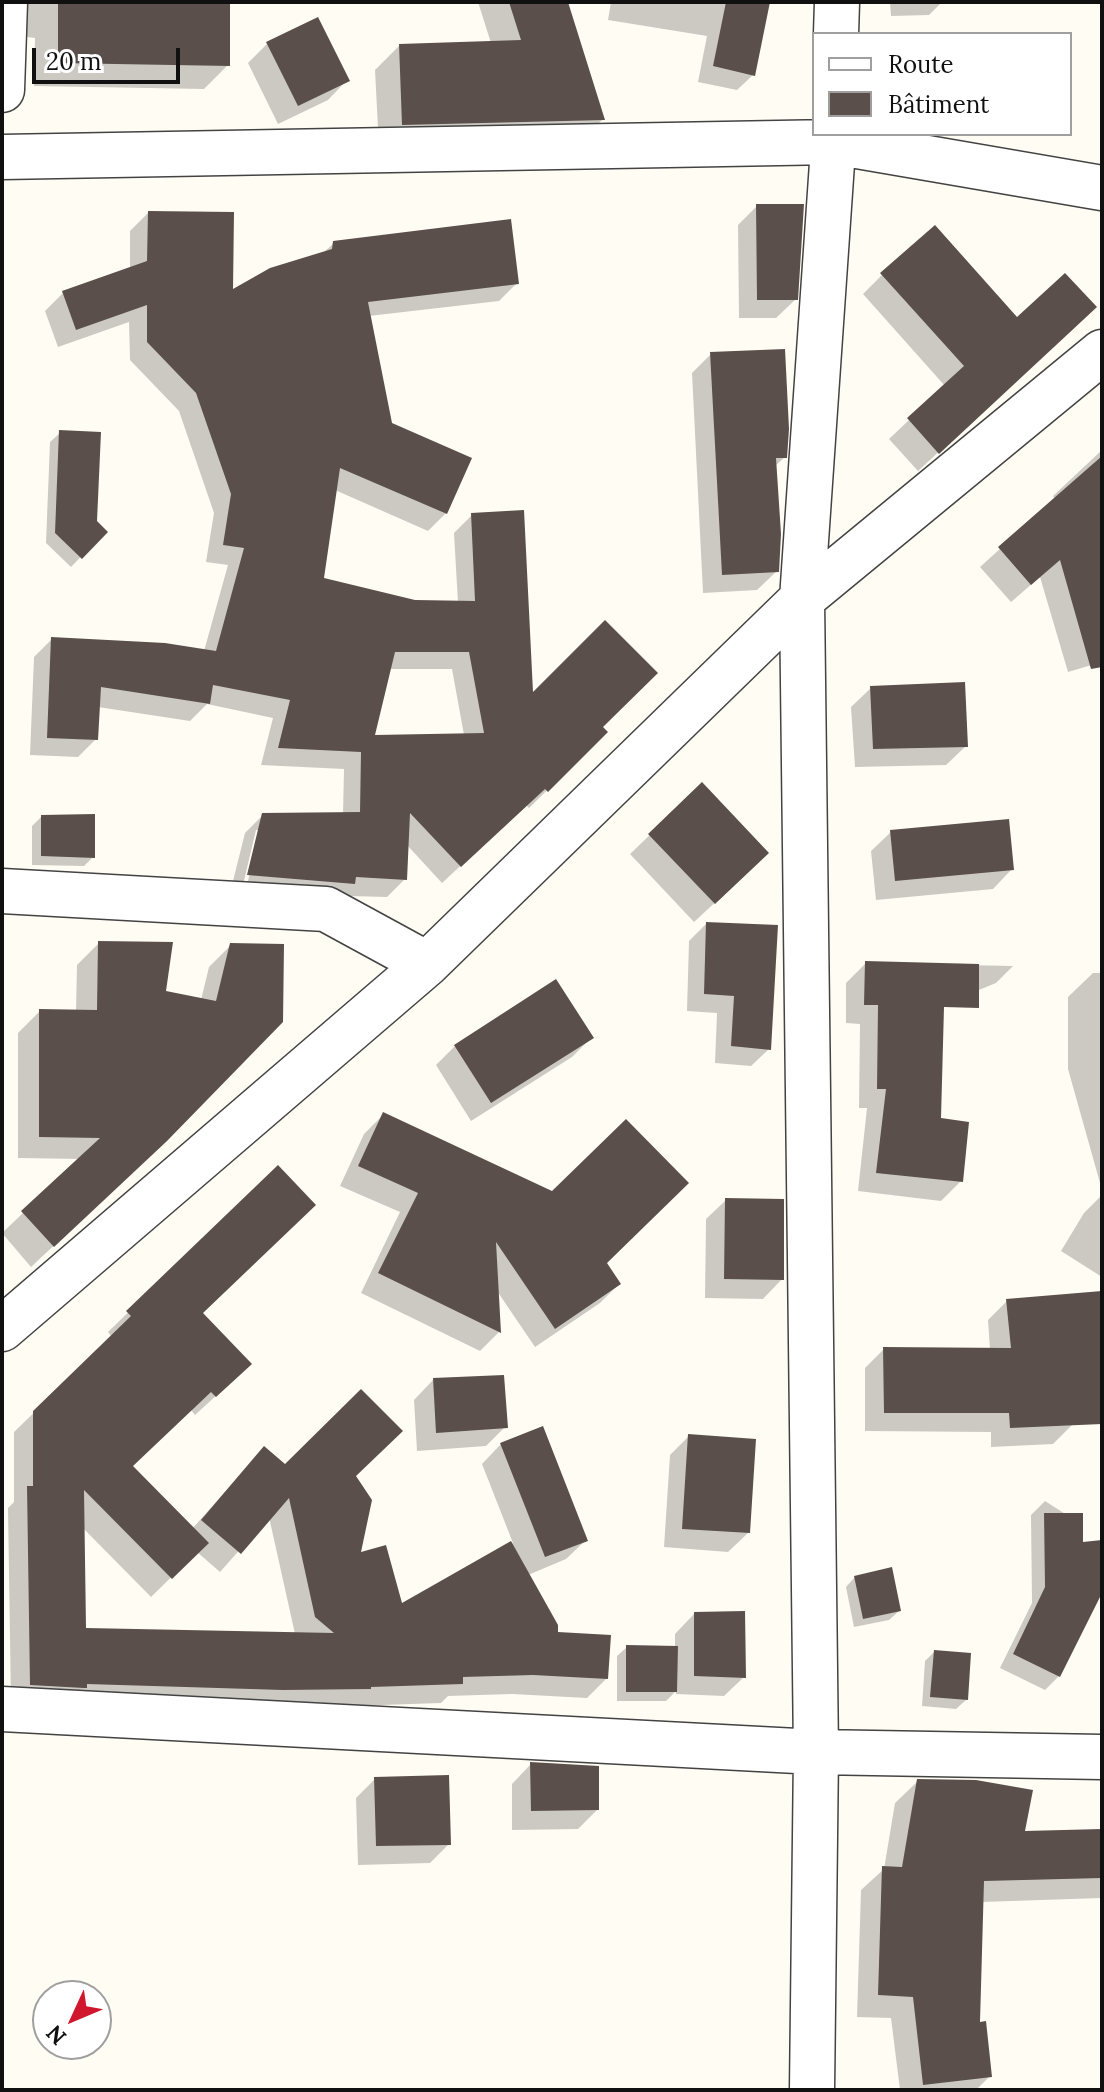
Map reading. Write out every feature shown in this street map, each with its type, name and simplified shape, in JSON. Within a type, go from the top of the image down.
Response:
[{"type":"street","points":[[2,90],[5,2]]},
{"type":"street","points":[[836,32],[837,2]]},
{"type":"street","points":[[812,2090],[816,1752],[802,599],[834,138]]},
{"type":"street","points":[[2,157],[834,138],[1102,188]]},
{"type":"street","points":[[2,1329],[427,964],[802,599],[1102,352]]},
{"type":"street","points":[[2,891],[326,909],[427,964]]},
{"type":"street","points":[[2,1709],[816,1752],[1102,1757]]},
{"type":"building","points":[[58,2],[230,2],[230,66],[58,63]]},
{"type":"building","points":[[509,2],[568,2],[605,120],[402,125],[399,44],[521,40]]},
{"type":"building","points":[[726,2],[770,2],[755,76],[713,66]]},
{"type":"building","points":[[318,17],[350,81],[298,106],[266,42]]},
{"type":"building","points":[[756,204],[804,204],[798,300],[757,300]]},
{"type":"building","points":[[148,211],[234,212],[233,289],[270,268],[332,249],[333,241],[511,219],[519,284],[368,302],[392,423],[472,458],[447,514],[340,468],[324,578],[415,600],[475,601],[471,513],[524,510],[533,692],[605,620],[658,673],[603,727],[608,732],[548,792],[545,789],[461,867],[410,813],[407,880],[356,877],[355,884],[247,875],[262,813],[360,812],[361,752],[278,748],[290,700],[213,685],[210,704],[101,687],[98,740],[47,738],[51,637],[165,643],[216,651],[244,548],[223,545],[231,494],[196,393],[147,342],[147,305],[76,330],[62,291],[147,261]],"holes":[[[395,652],[469,652],[484,733],[375,735]]]},
{"type":"building","points":[[935,225],[1017,317],[1065,273],[1097,307],[939,454],[907,418],[964,366],[880,273]]},
{"type":"building","points":[[785,349],[789,429],[787,458],[776,458],[781,534],[779,572],[722,575],[710,352]]},
{"type":"building","points":[[59,430],[101,432],[97,521],[108,532],[82,559],[55,533]]},
{"type":"building","points":[[1102,456],[1102,667],[1091,669],[1060,560],[1031,585],[998,547]]},
{"type":"building","points":[[965,682],[968,747],[873,749],[870,686]]},
{"type":"building","points":[[702,782],[769,853],[715,904],[648,834]]},
{"type":"building","points":[[95,814],[95,858],[41,856],[41,815]]},
{"type":"building","points":[[1009,819],[1014,870],[895,881],[890,830]]},
{"type":"building","points":[[706,922],[778,925],[771,1050],[731,1046],[734,996],[704,994]]},
{"type":"building","points":[[98,941],[173,942],[166,991],[216,1001],[230,943],[284,944],[283,1022],[167,1141],[54,1247],[21,1211],[100,1138],[39,1137],[39,1009],[97,1010]]},
{"type":"building","points":[[865,961],[979,964],[979,1008],[944,1007],[941,1118],[969,1122],[963,1182],[876,1173],[886,1089],[877,1089],[878,1005],[864,1005]]},
{"type":"building","points":[[556,979],[594,1038],[491,1103],[454,1045]]},
{"type":"building","points":[[383,1112],[552,1191],[626,1119],[689,1183],[607,1263],[621,1284],[555,1329],[496,1242],[501,1333],[378,1273],[418,1193],[358,1166]]},
{"type":"building","points":[[278,1165],[316,1205],[203,1313],[252,1364],[216,1397],[211,1392],[133,1466],[209,1543],[172,1579],[84,1490],[86,1628],[334,1633],[315,1617],[289,1498],[241,1554],[201,1520],[264,1446],[285,1464],[361,1389],[403,1431],[356,1476],[372,1500],[361,1552],[386,1545],[402,1603],[511,1541],[558,1625],[558,1632],[611,1635],[608,1679],[533,1675],[463,1677],[463,1684],[283,1690],[30,1685],[27,1486],[33,1486],[33,1411],[131,1316],[126,1311]]},
{"type":"building","points":[[725,1198],[784,1199],[784,1280],[724,1279]]},
{"type":"building","points":[[1102,1291],[1102,1424],[1010,1428],[1009,1413],[884,1413],[883,1347],[1011,1348],[1006,1299]]},
{"type":"building","points":[[504,1375],[508,1428],[436,1433],[433,1378]]},
{"type":"building","points":[[543,1426],[588,1541],[545,1557],[500,1443]]},
{"type":"building","points":[[688,1434],[756,1439],[750,1533],[682,1529]]},
{"type":"building","points":[[1044,1513],[1083,1513],[1083,1542],[1102,1540],[1102,1593],[1060,1677],[1013,1654],[1045,1587]]},
{"type":"building","points":[[892,1567],[901,1611],[863,1619],[854,1576]]},
{"type":"building","points":[[745,1611],[746,1678],[694,1676],[694,1612]]},
{"type":"building","points":[[626,1645],[678,1646],[677,1692],[626,1692]]},
{"type":"building","points":[[934,1650],[971,1653],[968,1700],[930,1697]]},
{"type":"building","points":[[530,1762],[599,1766],[599,1810],[531,1811]]},
{"type":"building","points":[[449,1775],[451,1845],[376,1846],[374,1777]]},
{"type":"building","points":[[917,1779],[976,1780],[1033,1790],[1025,1831],[1102,1829],[1102,1878],[984,1881],[980,2022],[986,2021],[992,2077],[923,2085],[913,1997],[878,1995],[882,1866],[902,1867]]}]
